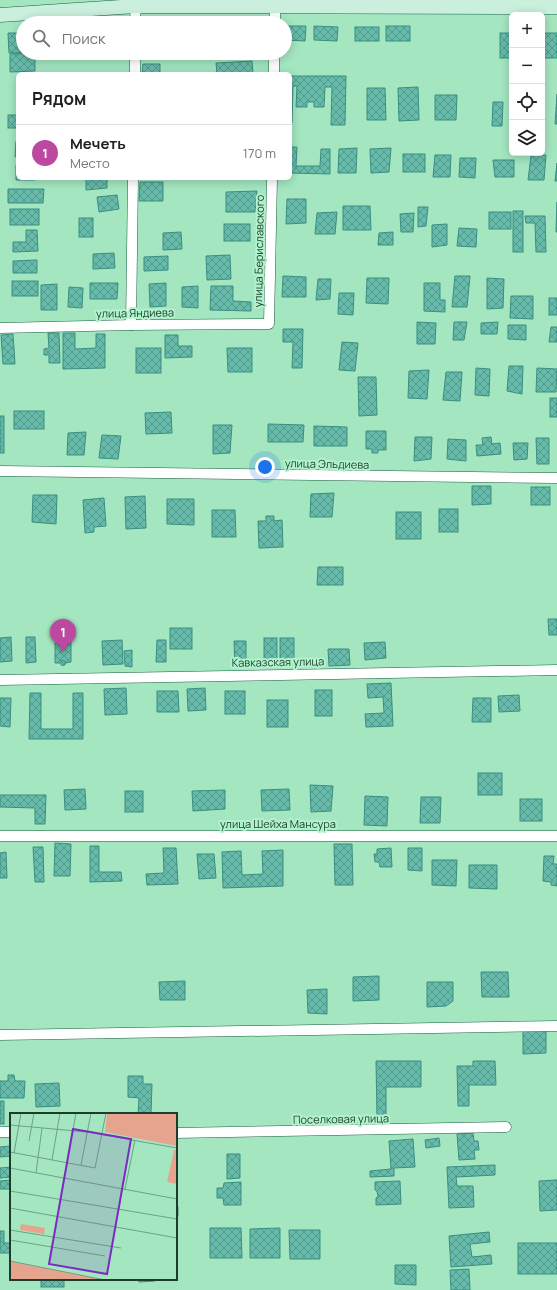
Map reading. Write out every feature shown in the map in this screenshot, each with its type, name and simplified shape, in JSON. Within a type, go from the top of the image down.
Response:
[{"type":"main road","points":[[0,14],[136,3],[275,3],[557,7]]},
{"type":"street","points":[[135,16],[136,3]]},
{"type":"street","points":[[275,3],[275,16]]},
{"type":"street","points":[[135,60],[135,72]]},
{"type":"street","points":[[274,60],[274,72]]},
{"type":"street","points":[[131,325],[133,180]]},
{"type":"street","name":"улица Бериславского","points":[[269,324],[272,180]]},
{"type":"street","name":"улица Яндиева","points":[[0,328],[269,324]]},
{"type":"street","name":"улица Эльдиева","points":[[0,471],[557,478]]},
{"type":"street","name":"Кавказская улица","points":[[0,680],[557,670]]},
{"type":"street","name":"улица Шейха Мансура","points":[[0,836],[557,836]]},
{"type":"street","points":[[0,1035],[557,1026]]},
{"type":"street","name":"Поселковая улица","points":[[177,1133],[506,1127]]},
{"type":"building","points":[[292,26],[306,26],[305,41],[292,40]]},
{"type":"building","points":[[314,26],[338,27],[337,41],[314,40]]},
{"type":"building","points":[[386,26],[410,26],[410,41],[386,41]]},
{"type":"building","points":[[355,27],[379,27],[379,41],[355,41]]},
{"type":"building","points":[[8,33],[16,33],[16,53],[9,53]]},
{"type":"building","points":[[500,33],[509,33],[509,58],[500,58]]},
{"type":"building","points":[[545,33],[557,33],[557,58],[545,58]]},
{"type":"building","points":[[10,54],[16,54],[16,60],[35,60],[35,71],[10,72]]},
{"type":"building","points":[[252,61],[253,72],[217,72],[216,63]]},
{"type":"building","points":[[143,64],[160,64],[160,72],[142,72]]},
{"type":"building","points":[[292,76],[346,76],[345,125],[331,125],[332,87],[325,87],[324,107],[314,107],[314,102],[307,102],[307,107],[296,107],[297,86],[293,86],[292,123]]},
{"type":"building","points":[[418,87],[419,120],[399,121],[398,88]]},
{"type":"building","points":[[367,88],[385,88],[386,120],[367,120]]},
{"type":"building","points":[[557,94],[557,124],[555,124]]},
{"type":"building","points":[[435,95],[457,95],[456,120],[435,120]]},
{"type":"building","points":[[493,102],[503,102],[502,126],[492,126]]},
{"type":"building","points":[[8,115],[16,115],[16,128],[8,128]]},
{"type":"building","points":[[292,147],[297,147],[296,166],[320,166],[321,149],[330,149],[330,174],[292,173]]},
{"type":"building","points":[[357,148],[356,173],[338,173],[339,149]]},
{"type":"building","points":[[391,148],[389,172],[371,173],[370,149]]},
{"type":"building","points":[[403,154],[425,154],[425,172],[403,172]]},
{"type":"building","points":[[435,155],[451,155],[450,177],[433,177]]},
{"type":"building","points":[[545,155],[544,180],[528,180],[531,156]]},
{"type":"building","points":[[460,158],[476,158],[475,178],[459,177]]},
{"type":"building","points":[[493,160],[514,160],[514,177],[495,177]]},
{"type":"building","points":[[557,163],[557,181],[555,181]]},
{"type":"building","points":[[86,180],[107,180],[107,188],[86,190]]},
{"type":"building","points":[[140,182],[163,182],[163,201],[139,201]]},
{"type":"building","points":[[8,189],[44,189],[43,203],[8,203]]},
{"type":"building","points":[[257,191],[255,212],[226,212],[226,192]]},
{"type":"building","points":[[117,195],[119,209],[99,212],[97,197]]},
{"type":"building","points":[[287,199],[306,199],[306,223],[286,224]]},
{"type":"building","points":[[557,202],[557,232],[556,232]]},
{"type":"building","points":[[343,206],[370,206],[371,230],[343,230]]},
{"type":"building","points":[[418,207],[428,207],[426,226],[418,227]]},
{"type":"building","points":[[10,209],[39,209],[39,225],[10,225]]},
{"type":"building","points":[[513,211],[523,211],[523,252],[513,252]]},
{"type":"building","points":[[337,212],[335,234],[315,234],[317,213]]},
{"type":"building","points":[[489,212],[511,212],[511,229],[489,229]]},
{"type":"building","points":[[414,213],[413,232],[401,232],[400,214]]},
{"type":"building","points":[[525,216],[545,216],[546,252],[536,252],[535,223],[526,223]]},
{"type":"building","points":[[79,218],[93,218],[93,237],[79,237]]},
{"type":"building","points":[[224,224],[250,224],[250,241],[224,241]]},
{"type":"building","points":[[447,224],[447,245],[432,247],[432,225]]},
{"type":"building","points":[[459,228],[477,229],[476,247],[457,246]]},
{"type":"building","points":[[26,230],[37,230],[38,251],[13,252],[13,242],[26,242]]},
{"type":"building","points":[[181,232],[182,249],[163,250],[163,233]]},
{"type":"building","points":[[393,232],[393,245],[378,245],[379,233]]},
{"type":"building","points":[[114,253],[115,268],[93,269],[93,254]]},
{"type":"building","points":[[230,255],[231,279],[207,280],[206,256]]},
{"type":"building","points":[[168,256],[168,270],[144,271],[144,257]]},
{"type":"building","points":[[37,260],[37,273],[13,273],[13,261]]},
{"type":"building","points":[[283,276],[306,277],[306,297],[282,297]]},
{"type":"building","points":[[455,276],[470,276],[467,307],[452,307]]},
{"type":"building","points":[[367,278],[389,278],[388,304],[366,303]]},
{"type":"building","points":[[487,278],[504,279],[503,308],[487,309]]},
{"type":"building","points":[[318,279],[331,279],[330,299],[316,300]]},
{"type":"building","points":[[12,281],[38,281],[38,296],[12,296]]},
{"type":"building","points":[[90,283],[118,283],[117,299],[90,299]]},
{"type":"building","points":[[166,283],[166,306],[150,307],[149,284]]},
{"type":"building","points":[[424,283],[440,283],[440,300],[445,300],[445,312],[424,311]]},
{"type":"building","points":[[57,284],[57,310],[41,310],[41,285]]},
{"type":"building","points":[[198,286],[198,308],[182,307],[182,287]]},
{"type":"building","points":[[211,286],[233,286],[233,301],[251,302],[251,311],[210,310]]},
{"type":"building","points":[[69,287],[83,288],[82,308],[68,307]]},
{"type":"building","points":[[339,293],[354,293],[353,315],[338,314]]},
{"type":"building","points":[[511,296],[533,296],[533,319],[510,318]]},
{"type":"building","points":[[549,298],[557,298],[557,315],[549,315]]},
{"type":"building","points":[[417,322],[436,323],[435,344],[417,344]]},
{"type":"building","points":[[454,322],[467,322],[464,340],[453,340]]},
{"type":"building","points":[[498,322],[497,334],[481,334],[481,323]]},
{"type":"building","points":[[508,325],[526,325],[526,340],[508,339]]},
{"type":"building","points":[[551,327],[557,327],[557,342],[549,342]]},
{"type":"building","points":[[283,329],[303,329],[302,368],[292,368],[293,342],[283,342]]},
{"type":"building","points":[[48,333],[59,333],[60,363],[49,363],[49,355],[44,355],[44,349],[49,348]]},
{"type":"building","points":[[63,333],[75,333],[75,349],[96,348],[96,334],[105,334],[105,368],[63,369]]},
{"type":"building","points":[[13,334],[15,364],[3,364],[1,335]]},
{"type":"building","points":[[165,335],[178,335],[178,346],[192,346],[192,357],[165,358]]},
{"type":"building","points":[[342,342],[358,343],[355,371],[339,370]]},
{"type":"building","points":[[136,348],[161,348],[161,373],[136,373]]},
{"type":"building","points":[[227,348],[252,348],[252,372],[228,372]]},
{"type":"building","points":[[509,366],[523,366],[522,394],[507,391]]},
{"type":"building","points":[[476,368],[490,369],[489,396],[475,395]]},
{"type":"building","points":[[537,368],[557,369],[556,392],[536,392]]},
{"type":"building","points":[[429,370],[427,399],[408,398],[409,371]]},
{"type":"building","points":[[446,372],[462,372],[460,401],[443,400]]},
{"type":"building","points":[[358,377],[376,377],[377,415],[359,416]]},
{"type":"building","points":[[550,398],[557,398],[557,417],[550,417]]},
{"type":"building","points":[[14,411],[44,411],[44,429],[14,429]]},
{"type":"building","points":[[171,412],[172,433],[146,434],[145,413]]},
{"type":"building","points":[[0,416],[4,416],[4,453],[0,453]]},
{"type":"building","points":[[268,424],[304,425],[303,442],[268,442]]},
{"type":"building","points":[[213,425],[232,425],[230,453],[213,454]]},
{"type":"building","points":[[314,426],[347,427],[347,446],[314,446]]},
{"type":"building","points":[[366,431],[386,431],[386,450],[378,450],[378,453],[372,453],[372,449],[366,449]]},
{"type":"building","points":[[86,432],[84,455],[67,455],[68,433]]},
{"type":"building","points":[[102,435],[121,436],[118,459],[99,458]]},
{"type":"building","points":[[415,437],[432,437],[431,459],[414,461]]},
{"type":"building","points":[[491,437],[492,444],[500,443],[501,454],[477,456],[476,445],[483,445],[482,438]]},
{"type":"building","points":[[536,438],[549,438],[549,464],[537,464]]},
{"type":"building","points":[[448,439],[466,440],[466,461],[447,459]]},
{"type":"building","points":[[513,443],[528,443],[527,459],[514,460]]},
{"type":"building","points":[[472,486],[491,486],[491,504],[472,505]]},
{"type":"building","points":[[531,487],[550,487],[550,505],[531,505]]},
{"type":"building","points":[[334,493],[332,517],[310,517],[311,494]]},
{"type":"building","points":[[33,495],[57,495],[56,524],[32,522]]},
{"type":"building","points":[[145,496],[146,528],[126,529],[125,497]]},
{"type":"building","points":[[104,498],[106,526],[94,527],[94,532],[85,533],[83,500]]},
{"type":"building","points":[[167,499],[194,499],[194,525],[167,524]]},
{"type":"building","points":[[439,509],[458,509],[458,532],[439,532]]},
{"type":"building","points":[[212,510],[235,510],[236,537],[212,537]]},
{"type":"building","points":[[396,512],[421,512],[421,539],[396,539]]},
{"type":"building","points":[[266,516],[274,516],[274,521],[282,520],[283,547],[259,548],[258,521],[266,521]]},
{"type":"building","points":[[318,567],[343,567],[343,585],[317,585]]},
{"type":"building","points":[[548,619],[557,619],[557,635],[549,635]]},
{"type":"building","points":[[170,628],[192,628],[192,649],[170,649]]},
{"type":"building","points":[[66,632],[67,643],[57,643],[57,633]]},
{"type":"building","points":[[11,637],[12,661],[0,662],[0,638]]},
{"type":"building","points":[[26,637],[35,637],[36,662],[26,663]]},
{"type":"building","points":[[264,638],[277,638],[277,661],[264,661]]},
{"type":"building","points":[[280,638],[294,638],[294,661],[280,661]]},
{"type":"building","points":[[122,640],[123,664],[103,665],[102,641]]},
{"type":"building","points":[[157,640],[166,640],[166,662],[156,662]]},
{"type":"building","points":[[234,641],[246,641],[246,667],[235,667]]},
{"type":"building","points":[[71,642],[71,662],[65,663],[64,661],[61,663],[55,663],[55,643]]},
{"type":"building","points":[[385,642],[386,658],[365,660],[364,643]]},
{"type":"building","points":[[328,649],[349,649],[350,665],[329,666]]},
{"type":"building","points":[[132,650],[132,667],[125,666],[124,651]]},
{"type":"building","points":[[61,661],[65,661],[65,665],[61,665]]},
{"type":"building","points":[[391,683],[393,726],[366,727],[365,714],[384,713],[383,697],[368,698],[367,684]]},
{"type":"building","points":[[126,688],[127,714],[105,715],[104,689]]},
{"type":"building","points":[[205,688],[206,710],[188,711],[187,689]]},
{"type":"building","points":[[315,690],[332,690],[332,716],[315,716]]},
{"type":"building","points":[[157,691],[178,691],[179,712],[157,712]]},
{"type":"building","points":[[225,691],[245,691],[245,714],[225,714]]},
{"type":"building","points":[[30,693],[41,693],[41,729],[73,729],[73,693],[83,693],[83,739],[29,739]]},
{"type":"building","points":[[519,695],[520,711],[499,712],[498,696]]},
{"type":"building","points":[[0,698],[11,698],[10,727],[0,726]]},
{"type":"building","points":[[473,698],[491,698],[491,722],[472,722]]},
{"type":"building","points":[[267,700],[288,700],[288,727],[267,727]]},
{"type":"building","points":[[478,773],[502,773],[502,795],[478,795]]},
{"type":"building","points":[[310,785],[333,786],[331,811],[311,812]]},
{"type":"building","points":[[85,789],[86,809],[65,810],[64,790]]},
{"type":"building","points":[[289,789],[290,810],[262,811],[261,790]]},
{"type":"building","points":[[225,790],[225,809],[193,811],[192,791]]},
{"type":"building","points":[[125,791],[143,791],[143,812],[125,812]]},
{"type":"building","points":[[0,795],[46,795],[45,824],[35,824],[35,808],[0,807]]},
{"type":"building","points":[[365,796],[388,797],[387,826],[364,825]]},
{"type":"building","points":[[421,797],[441,797],[440,823],[420,823]]},
{"type":"building","points":[[520,799],[542,799],[542,821],[520,821]]},
{"type":"building","points":[[55,843],[71,844],[70,876],[54,876]]},
{"type":"building","points":[[334,844],[352,844],[353,885],[335,885]]},
{"type":"building","points":[[90,846],[99,846],[99,872],[121,872],[122,881],[90,882]]},
{"type":"building","points":[[33,847],[43,847],[44,882],[35,882]]},
{"type":"building","points":[[163,848],[176,848],[178,884],[147,885],[146,874],[164,873]]},
{"type":"building","points":[[391,848],[392,867],[380,867],[379,862],[375,862],[374,854],[377,854],[377,849]]},
{"type":"building","points":[[408,848],[422,848],[422,871],[408,870]]},
{"type":"building","points":[[283,850],[283,886],[223,888],[222,852],[241,851],[242,875],[263,874],[262,851]]},
{"type":"building","points":[[6,852],[7,878],[0,878],[0,853]]},
{"type":"building","points":[[197,854],[214,854],[216,878],[199,879]]},
{"type":"building","points":[[544,856],[554,856],[553,864],[557,864],[557,886],[551,885],[551,882],[543,881]]},
{"type":"building","points":[[432,860],[457,860],[456,886],[432,885]]},
{"type":"building","points":[[469,865],[497,865],[497,889],[469,888]]},
{"type":"building","points":[[481,972],[508,972],[509,997],[482,997]]},
{"type":"building","points":[[379,976],[379,1000],[353,1001],[353,977]]},
{"type":"building","points":[[185,981],[185,1000],[160,1000],[159,982]]},
{"type":"building","points":[[427,982],[453,982],[453,1001],[446,1006],[427,1007]]},
{"type":"building","points":[[327,989],[327,1014],[308,1013],[307,990]]},
{"type":"building","points":[[523,1028],[546,1028],[546,1053],[523,1054]]},
{"type":"building","points":[[376,1061],[421,1061],[421,1087],[386,1087],[386,1116],[377,1116]]},
{"type":"building","points":[[473,1061],[495,1061],[496,1085],[469,1085],[469,1106],[458,1106],[457,1066],[473,1066]]},
{"type":"building","points":[[8,1075],[14,1075],[15,1081],[25,1081],[24,1098],[0,1098],[0,1081],[8,1081]]},
{"type":"building","points":[[128,1076],[143,1076],[143,1084],[152,1084],[151,1113],[138,1113],[139,1098],[128,1097]]},
{"type":"building","points":[[59,1083],[60,1106],[36,1107],[35,1084]]},
{"type":"building","points":[[0,1101],[4,1101],[4,1124],[0,1124]]},
{"type":"building","points":[[473,1133],[474,1141],[478,1141],[479,1150],[474,1150],[475,1159],[459,1160],[457,1134]]},
{"type":"building","points":[[439,1138],[440,1146],[426,1148],[425,1140]]},
{"type":"building","points":[[413,1139],[415,1167],[394,1168],[394,1176],[370,1177],[370,1171],[391,1169],[389,1141]]},
{"type":"building","points":[[10,1146],[10,1156],[0,1157],[0,1147]]},
{"type":"building","points":[[227,1154],[240,1154],[240,1178],[227,1179]]},
{"type":"building","points":[[495,1165],[495,1175],[456,1177],[457,1186],[473,1186],[474,1207],[449,1208],[447,1167]]},
{"type":"building","points":[[10,1167],[10,1177],[0,1178],[0,1168]]},
{"type":"building","points":[[10,1180],[10,1189],[0,1189],[0,1181]]},
{"type":"building","points":[[557,1180],[557,1210],[540,1211],[539,1181]]},
{"type":"building","points":[[400,1181],[401,1204],[376,1205],[376,1198],[378,1196],[377,1191],[375,1190],[375,1182]]},
{"type":"building","points":[[241,1182],[241,1205],[224,1205],[223,1198],[217,1198],[217,1188],[223,1188],[224,1183]]},
{"type":"building","points":[[210,1228],[241,1228],[242,1258],[210,1258]]},
{"type":"building","points":[[280,1228],[280,1258],[250,1258],[250,1229]]},
{"type":"building","points":[[289,1230],[320,1230],[320,1259],[290,1259]]},
{"type":"building","points":[[0,1231],[4,1231],[4,1243],[10,1243],[10,1253],[0,1253]]},
{"type":"building","points":[[489,1232],[490,1242],[470,1244],[472,1257],[491,1255],[492,1264],[451,1267],[449,1236]]},
{"type":"building","points":[[518,1243],[557,1243],[557,1274],[518,1274]]},
{"type":"building","points":[[395,1265],[416,1265],[416,1285],[395,1284]]},
{"type":"building","points":[[469,1269],[470,1290],[451,1290],[450,1270]]},
{"type":"building","points":[[41,1280],[64,1280],[64,1287],[41,1287]]},
{"type":"building","points":[[138,1280],[155,1280],[155,1281],[139,1282]]},
{"type":"place","name":"Мечеть","points":[[63,652]]}]
